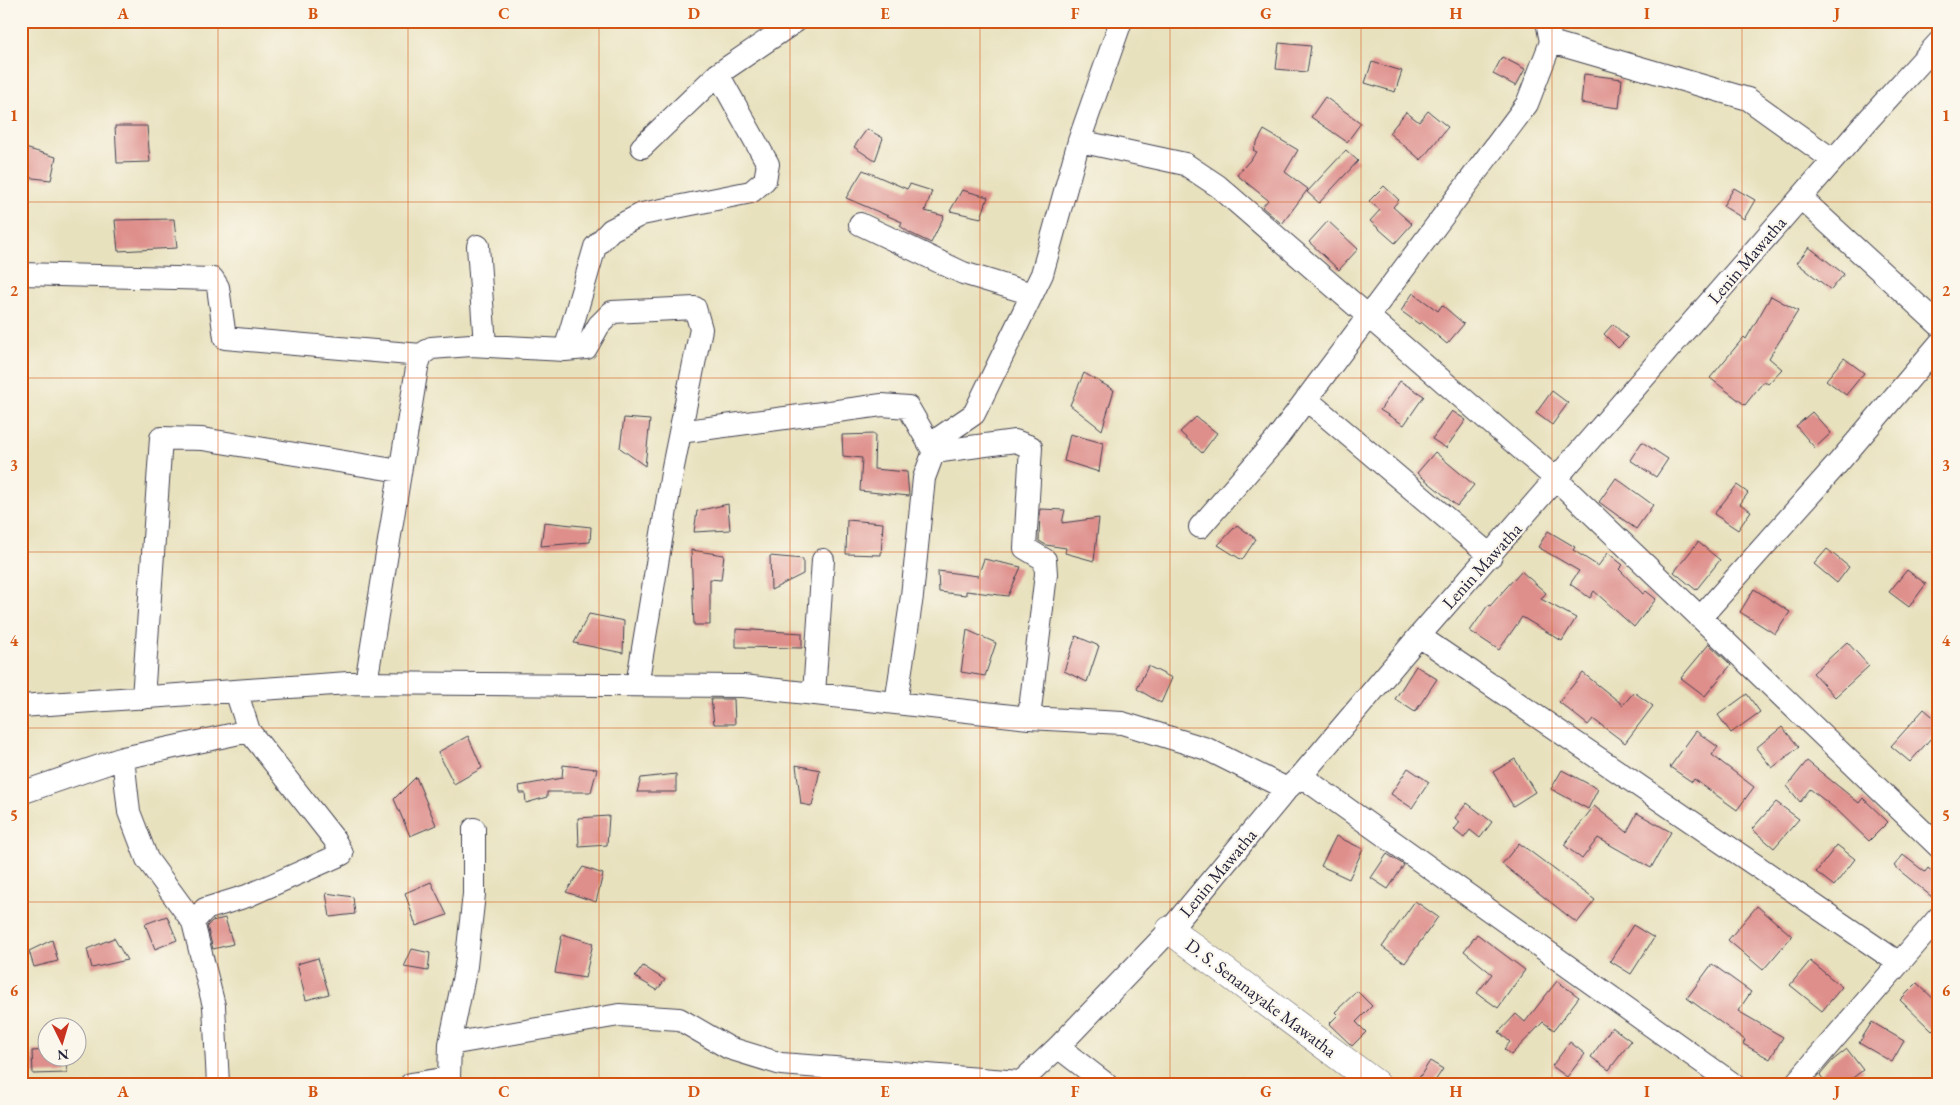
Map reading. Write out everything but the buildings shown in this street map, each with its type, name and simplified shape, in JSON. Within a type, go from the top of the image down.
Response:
[{"type":"main road","name":"D. S. Senanayake Mawatha","points":[[1170,930],[1376,1084]]},
{"type":"street","points":[[642,147],[718,74],[796,21]]},
{"type":"street","points":[[896,703],[912,596],[924,478],[939,438],[974,414],[1042,274],[1079,142],[1121,21]]},
{"type":"street","points":[[1200,527],[1275,441],[1527,104],[1549,32],[1748,100],[1834,160]]},
{"type":"street","name":"Lenin Mawatha","points":[[1019,1083],[1058,1047],[1170,930],[1420,636],[1939,42]]},
{"type":"street","points":[[565,350],[595,247],[611,230],[642,214],[751,192],[765,180],[768,164],[718,74]]},
{"type":"street","points":[[1079,142],[1186,164],[1218,186],[1557,480],[1939,847]]},
{"type":"street","points":[[1801,198],[1939,325]]},
{"type":"street","points":[[860,224],[963,273],[1032,294]]},
{"type":"street","points":[[478,246],[485,345]]},
{"type":"street","points":[[21,274],[212,279],[218,286],[225,338],[421,355]]},
{"type":"street","points":[[366,683],[417,368],[421,355],[431,348],[485,345],[565,350],[586,348],[599,325],[612,312],[694,308],[701,329],[680,432],[637,685]]},
{"type":"street","points":[[1700,618],[1839,462],[1939,344]]},
{"type":"street","points":[[1306,399],[1491,556]]},
{"type":"street","points":[[680,432],[882,405],[908,407],[934,452]]},
{"type":"street","points":[[143,698],[161,438],[202,440],[400,471]]},
{"type":"street","points":[[934,452],[1015,441],[1031,447],[1025,548],[1044,560],[1046,574],[1029,718]]},
{"type":"street","points":[[814,694],[823,560]]},
{"type":"street","points":[[1420,636],[1899,963]]},
{"type":"street","points":[[21,706],[366,683],[743,686],[1029,718],[1122,723],[1207,749],[1294,782],[1733,1084]]},
{"type":"street","points":[[193,922],[206,909],[247,896],[342,854],[334,839],[249,731],[236,691]]},
{"type":"street","points":[[21,793],[122,758],[249,731]]},
{"type":"street","points":[[122,758],[129,812],[147,858],[193,922],[214,1006],[218,1084]]},
{"type":"street","points":[[412,1084],[449,1081],[450,1044],[466,966],[474,894],[474,829]]},
{"type":"street","points":[[1795,1084],[1939,918]]},
{"type":"street","points":[[450,1044],[619,1015],[679,1019],[729,1048],[781,1064],[1019,1083]]},
{"type":"street","points":[[1058,1047],[1106,1084]]}]
